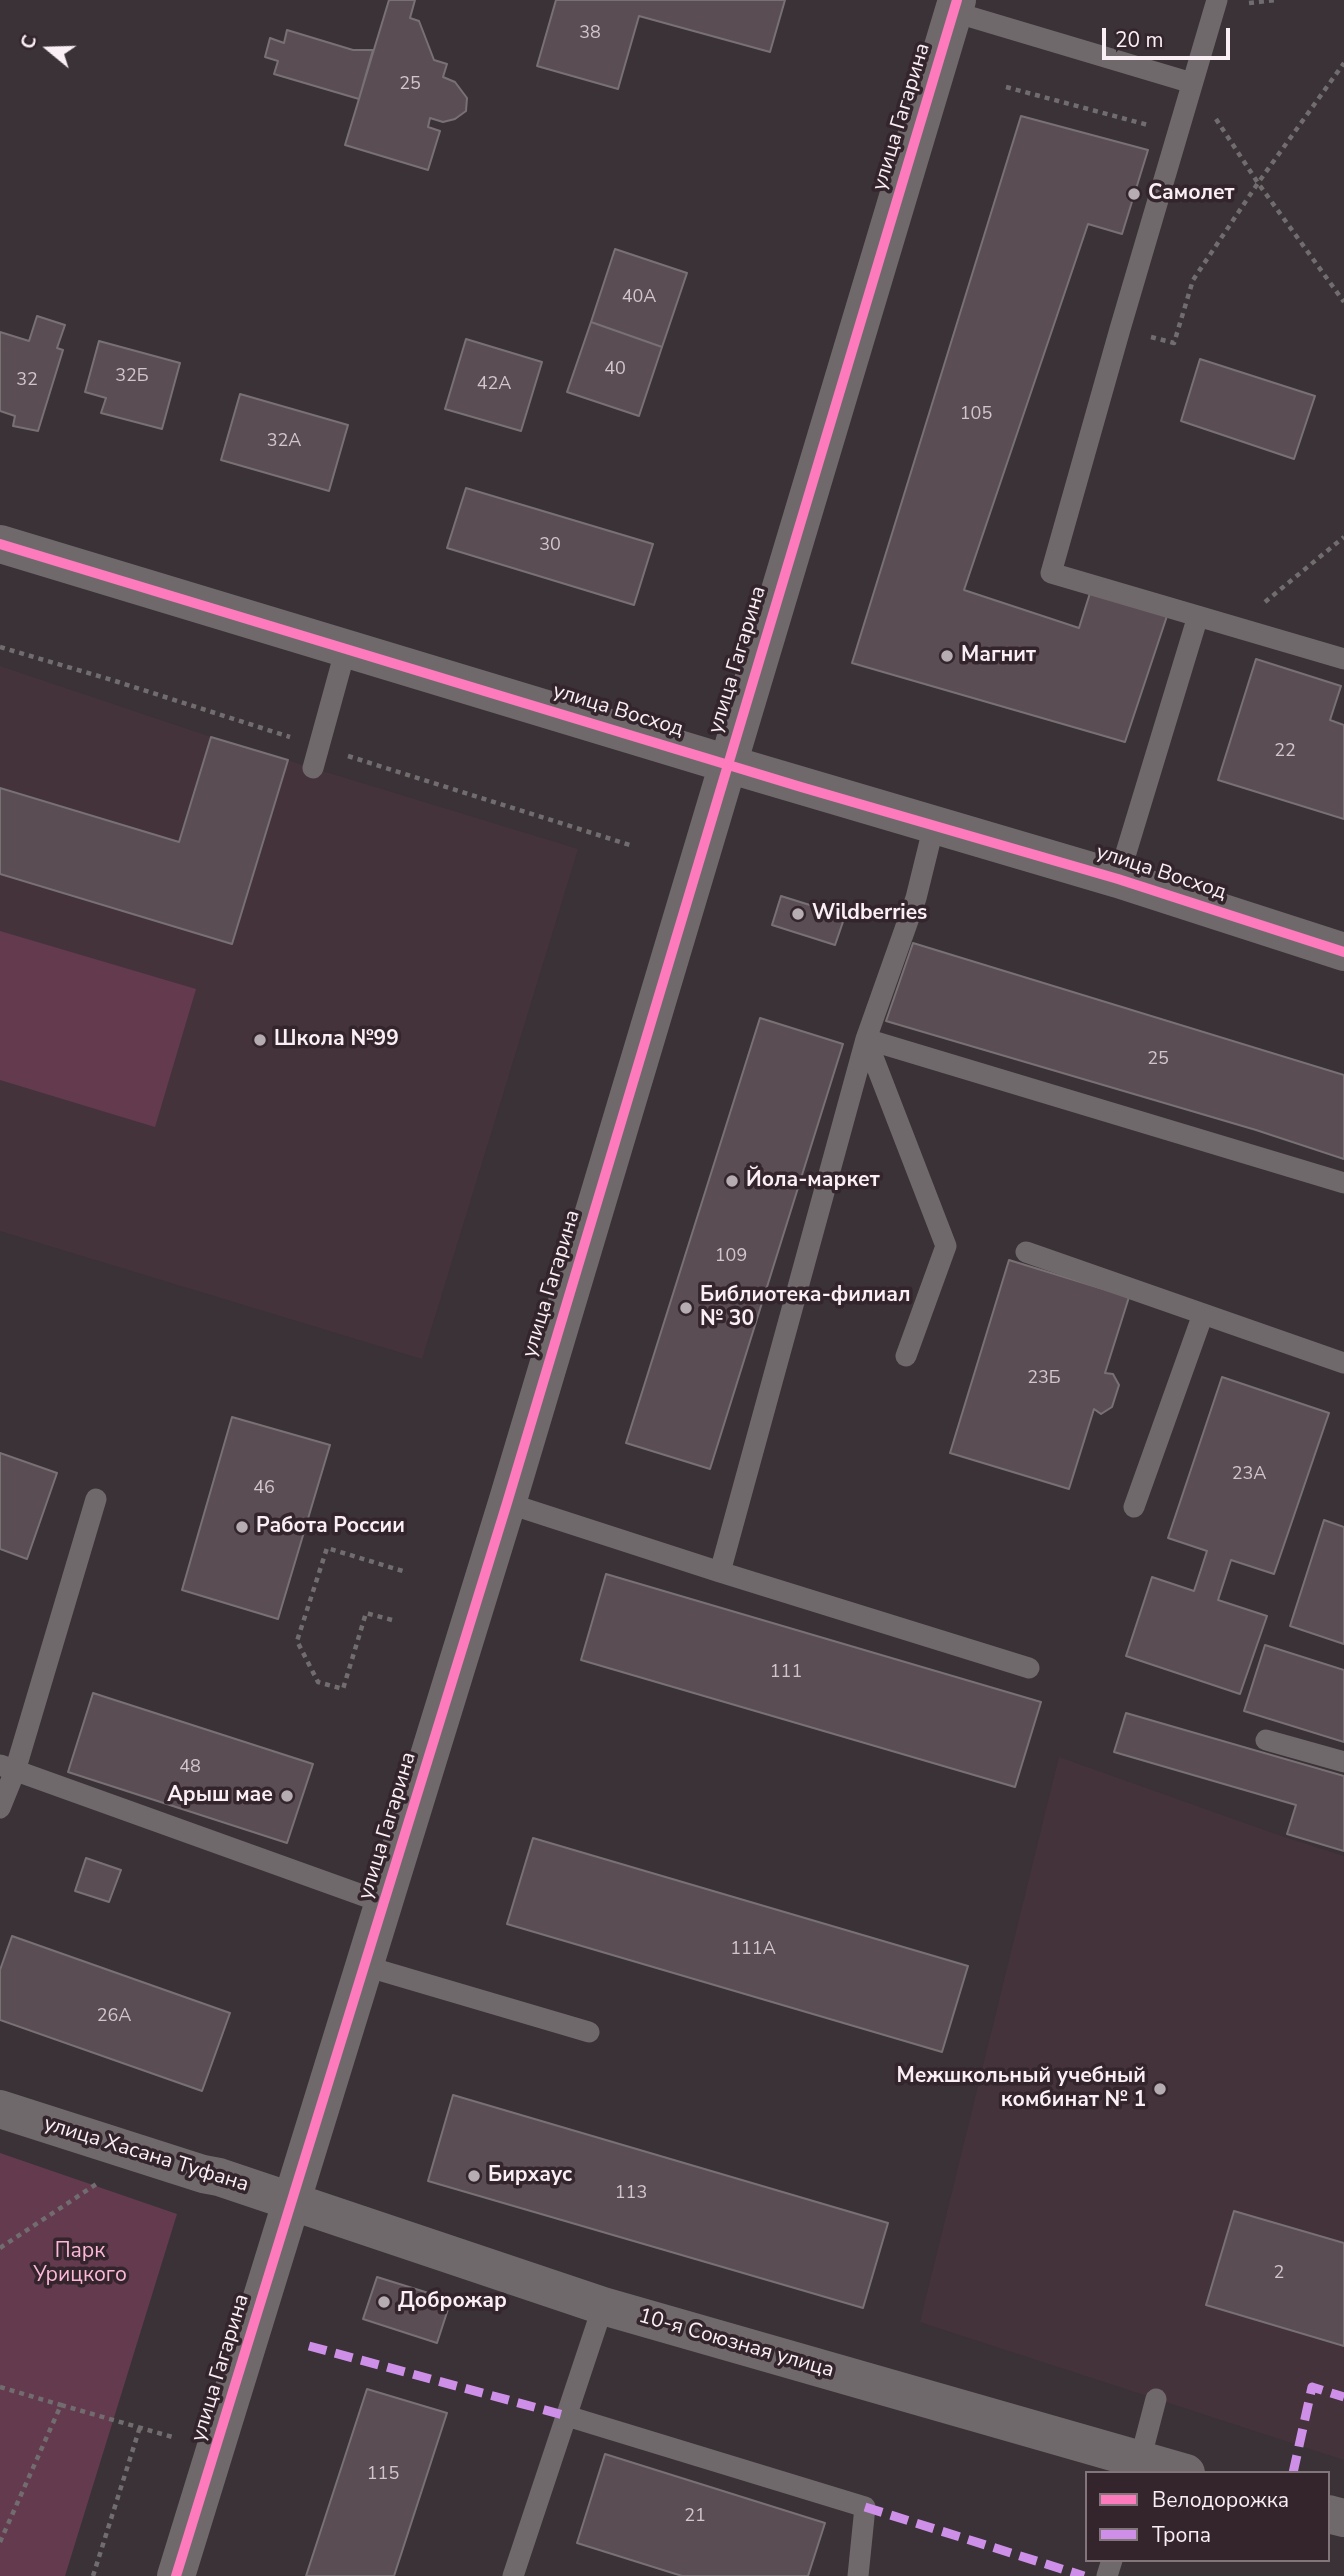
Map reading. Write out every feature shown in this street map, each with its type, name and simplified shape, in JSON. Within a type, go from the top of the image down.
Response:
[{"type":"street","name":"улица Гагарина","points":[[176,2576],[507,1503],[956,6]]},
{"type":"street","name":"улица Восход","points":[[0,544],[1118,879],[1344,952]]},
{"type":"street","name":"улица Хасана Туфана","points":[[0,2109],[291,2202]]},
{"type":"street","name":"10-я Союзная улица","points":[[291,2202],[603,2306],[1138,2466],[1172,2471]]},
{"type":"lane","points":[[1217,0],[1119,329],[1051,573],[1344,659]]},
{"type":"lane","points":[[956,6],[1192,83]]},
{"type":"lane","points":[[1118,879],[1198,616]]},
{"type":"lane","points":[[313,768],[346,648]]},
{"type":"lane","points":[[720,1572],[866,1039],[916,898],[934,825]]},
{"type":"lane","points":[[866,1039],[1344,1183]]},
{"type":"lane","points":[[866,1039],[946,1246],[906,1356]]},
{"type":"lane","points":[[1026,1252],[1344,1363]]},
{"type":"lane","points":[[1134,1507],[1203,1314]]},
{"type":"lane","points":[[0,1808],[7,1768],[96,1499]]},
{"type":"lane","points":[[507,1503],[1029,1668]]},
{"type":"lane","points":[[1266,1740],[1344,1762]]},
{"type":"lane","points":[[7,1768],[384,1903]]},
{"type":"lane","points":[[365,1966],[589,2032]]},
{"type":"lane","points":[[513,2576],[603,2306]]},
{"type":"lane","points":[[1138,2466],[1156,2399]]},
{"type":"lane","points":[[567,2416],[865,2507],[858,2576]]},
{"type":"path","points":[[1119,329],[1174,343],[1193,280],[1258,183],[1344,64]]},
{"type":"path","points":[[1192,83],[1258,183],[1344,302]]},
{"type":"path","points":[[1006,87],[1177,133]]},
{"type":"path","points":[[1234,627],[1344,537]]},
{"type":"path","points":[[391,1620],[366,1613],[343,1689],[318,1682],[298,1641],[327,1548],[406,1572]]},
{"type":"path","points":[[0,2248],[103,2180]]},
{"type":"path","points":[[0,2387],[216,2450]]},
{"type":"path","points":[[0,2542],[61,2405]]},
{"type":"path","points":[[93,2576],[140,2427]]},
{"type":"shaded area","name":"Школа №99","points":[[0,666],[211,737],[578,849],[422,1359],[0,1231]]},
{"type":"shaded area","name":"Межшкольный учебный комбинат № 1","points":[[1059,1757],[1344,1856],[1344,2460],[920,2322]]},
{"type":"green space","points":[[0,931],[196,989],[155,1127],[0,1080]]},
{"type":"green space","name":"Парк Урицкого","points":[[0,2153],[177,2214],[65,2576],[0,2576]]},
{"type":"building","points":[[389,0],[415,0],[410,18],[419,21],[434,60],[447,64],[443,77],[455,82],[467,98],[466,111],[455,119],[443,122],[430,118],[428,127],[440,131],[428,170],[345,145]]},
{"type":"building","points":[[556,0],[785,0],[770,52],[639,16],[618,89],[537,66]]},
{"type":"building","points":[[287,30],[353,50],[373,50],[359,99],[274,74],[278,61],[265,57],[270,38],[284,43]]},
{"type":"building","points":[[1021,116],[1148,150],[1122,234],[1088,224],[964,590],[1079,628],[1090,593],[1168,613],[1125,742],[852,663]]},
{"type":"building","points":[[615,249],[687,273],[662,347],[591,322]]},
{"type":"building","points":[[37,316],[65,325],[57,348],[63,350],[38,431],[13,426],[15,416],[0,411],[0,332],[29,341]]},
{"type":"building","points":[[591,322],[662,347],[639,416],[567,392]]},
{"type":"building","points":[[466,339],[542,362],[521,431],[445,409]]},
{"type":"building","points":[[99,341],[180,363],[162,429],[101,413],[106,398],[85,392]]},
{"type":"building","points":[[1200,359],[1315,396],[1294,459],[1181,421]]},
{"type":"building","points":[[240,394],[348,425],[329,491],[221,460]]},
{"type":"building","points":[[466,488],[653,544],[634,605],[447,548]]},
{"type":"building","points":[[1256,659],[1341,686],[1330,720],[1344,725],[1344,819],[1218,780]]},
{"type":"building","points":[[211,737],[288,760],[232,944],[0,874],[0,788],[179,842]]},
{"type":"building","points":[[781,896],[845,916],[835,945],[772,925]]},
{"type":"building","points":[[913,943],[1344,1075],[1344,1159],[1256,1130],[886,1021]]},
{"type":"building","points":[[760,1018],[843,1044],[710,1469],[626,1443]]},
{"type":"building","points":[[1009,1260],[1129,1297],[1105,1373],[1113,1374],[1119,1385],[1112,1407],[1101,1414],[1094,1409],[1069,1489],[950,1453]]},
{"type":"building","points":[[1222,1377],[1329,1413],[1274,1574],[1231,1560],[1218,1600],[1267,1616],[1240,1694],[1126,1656],[1152,1577],[1194,1591],[1207,1551],[1168,1538]]},
{"type":"building","points":[[232,1417],[330,1445],[278,1619],[182,1590]]},
{"type":"building","points":[[0,1453],[57,1473],[27,1559],[0,1549]]},
{"type":"building","points":[[1324,1520],[1344,1527],[1344,1644],[1290,1626]]},
{"type":"building","points":[[606,1574],[1041,1702],[1015,1787],[581,1660]]},
{"type":"building","points":[[1265,1645],[1344,1670],[1344,1742],[1244,1711]]},
{"type":"building","points":[[93,1693],[313,1764],[287,1843],[68,1772]]},
{"type":"building","points":[[1126,1713],[1344,1776],[1344,1851],[1287,1834],[1296,1805],[1114,1752]]},
{"type":"building","points":[[533,1838],[968,1966],[942,2052],[507,1924]]},
{"type":"building","points":[[86,1858],[121,1870],[109,1902],[75,1891]]},
{"type":"building","points":[[12,1936],[230,2013],[202,2091],[0,2020],[0,1970]]},
{"type":"building","points":[[453,2095],[888,2223],[863,2308],[428,2181]]},
{"type":"building","points":[[1234,2211],[1344,2243],[1344,2346],[1206,2305]]},
{"type":"building","points":[[377,2277],[451,2300],[437,2343],[363,2319]]},
{"type":"building","points":[[367,2389],[447,2413],[394,2576],[306,2576]]},
{"type":"building","points":[[605,2454],[825,2523],[808,2576],[682,2576],[577,2543]]},
{"type":"marked path","points":[[309,2346],[567,2416]]},
{"type":"marked path","points":[[1293,2471],[1312,2387],[1344,2397]]},
{"type":"marked path","points":[[865,2507],[1084,2576]]},
{"type":"cycle path","points":[[176,2576],[507,1503],[957,0]]},
{"type":"cycle path","points":[[0,544],[801,787],[1118,879],[1344,952]]},
{"type":"place","name":"Самолет","points":[[1134,194]]},
{"type":"place","name":"Магнит","points":[[947,656]]},
{"type":"place","name":"Wildberries","points":[[798,914]]},
{"type":"place","name":"Школа №99","points":[[260,1040]]},
{"type":"place","name":"Йола-маркет","points":[[732,1181]]},
{"type":"place","name":"Библиотека-филиал № 30","points":[[686,1308]]},
{"type":"place","name":"Работа России","points":[[242,1527]]},
{"type":"place","name":"Арыш мае","points":[[287,1796]]},
{"type":"place","name":"Межшкольный учебный комбинат № 1","points":[[1160,2089]]},
{"type":"place","name":"Бирхаус","points":[[474,2176]]},
{"type":"place","name":"Доброжар","points":[[384,2302]]}]
